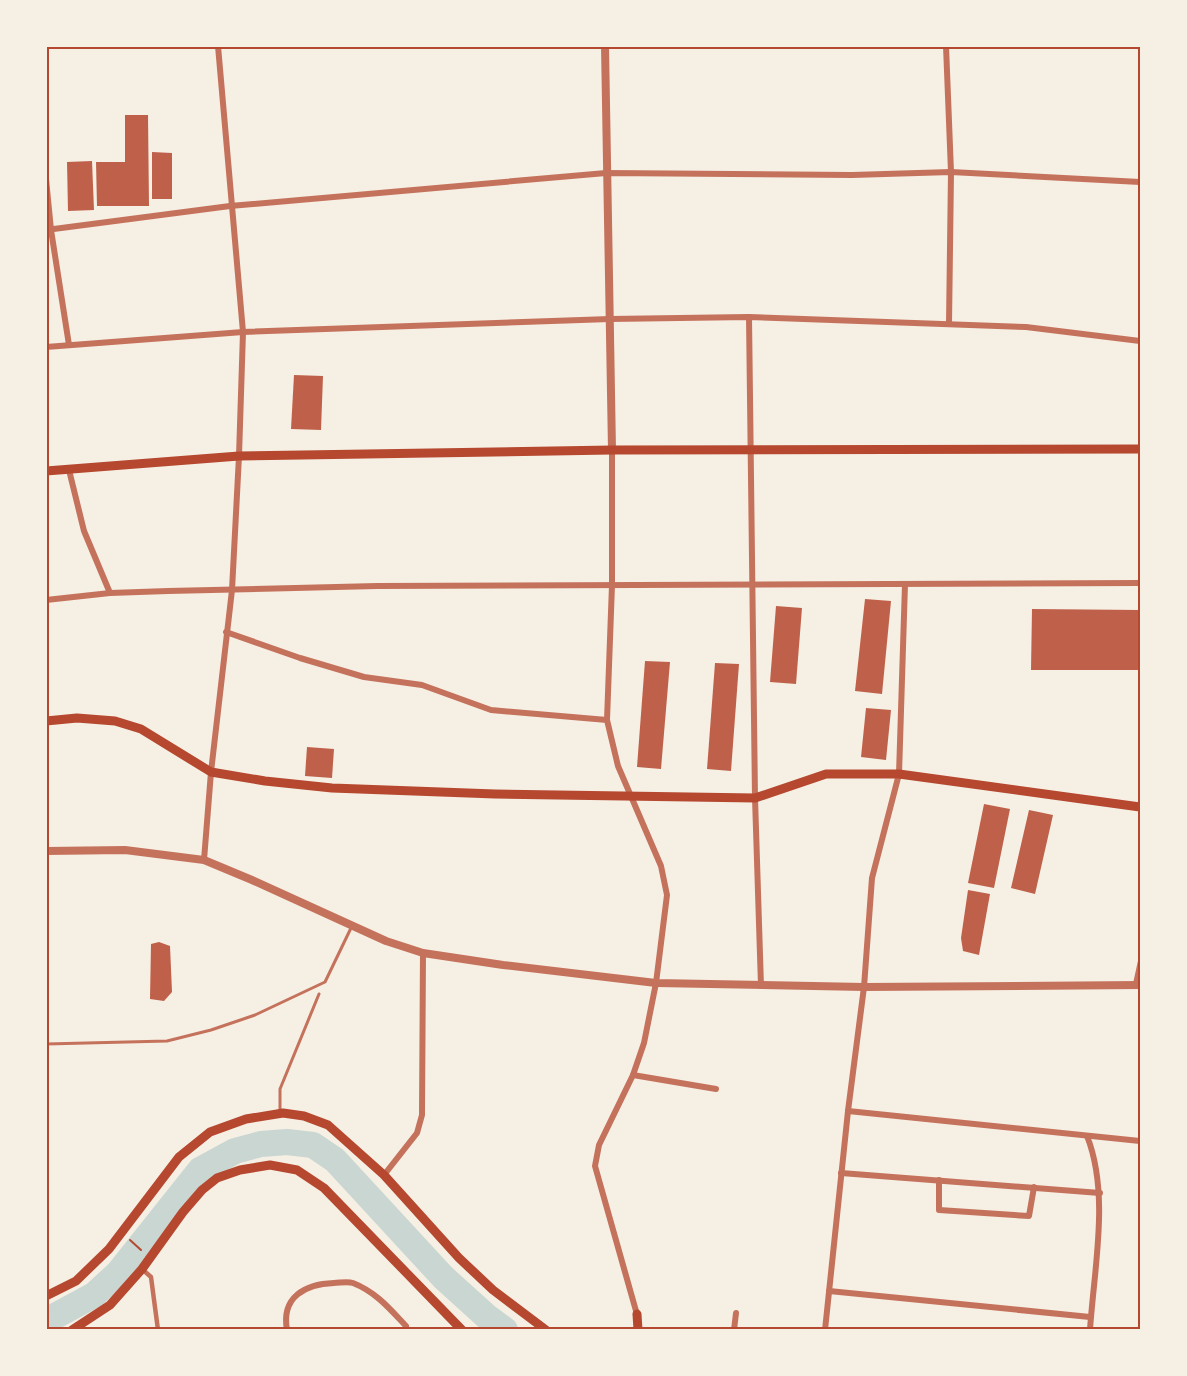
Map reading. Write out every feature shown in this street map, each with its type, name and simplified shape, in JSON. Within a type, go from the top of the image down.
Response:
[{"type":"main road","points":[[46,471],[239,456],[612,450],[1140,448]]},
{"type":"main road","points":[[46,721],[77,718],[115,721],[141,729],[211,772],[265,781],[332,788],[495,794],[631,794],[755,798],[826,774],[899,774],[1140,807]]},
{"type":"main road","points":[[46,1296],[76,1281],[109,1249],[179,1157],[210,1132],[246,1119],[280,1113],[304,1116],[328,1125],[384,1175],[459,1258],[493,1290],[546,1329]]},
{"type":"main road","points":[[72,1329],[110,1305],[142,1269],[183,1212],[202,1190],[218,1178],[240,1170],[270,1165],[297,1170],[324,1188],[462,1329]]},
{"type":"main road","points":[[637,1314],[640,1329]]},
{"type":"street","points":[[204,860],[211,772],[232,591],[243,332],[230,206],[218,46]]},
{"type":"street","points":[[605,46],[612,450],[612,585],[608,720],[618,766],[661,866],[667,895],[656,982],[644,1042],[633,1075],[599,1145],[596,1166],[637,1314]]},
{"type":"street","points":[[946,46],[951,172],[949,324]]},
{"type":"street","points":[[49,230],[230,206],[606,173],[852,175],[951,172],[1140,182]]},
{"type":"street","points":[[46,179],[49,230],[69,345]]},
{"type":"street","points":[[749,317],[755,798],[761,986]]},
{"type":"street","points":[[46,347],[243,332],[749,317],[1026,327],[1140,341]]},
{"type":"street","points":[[69,470],[84,531],[110,593]]},
{"type":"street","points":[[46,600],[110,593],[377,586],[1140,583]]},
{"type":"street","points":[[825,1329],[848,1111],[864,987],[872,878],[899,774],[905,584]]},
{"type":"street","points":[[226,632],[364,677],[422,685],[491,710],[608,720]]},
{"type":"street","points":[[46,851],[125,850],[204,860],[386,941],[423,953],[503,965],[656,982],[864,987],[1138,985],[1140,962]]},
{"type":"street","points":[[384,1175],[417,1133],[422,1115],[423,953]]},
{"type":"street","points":[[633,1075],[716,1089]]},
{"type":"street","points":[[848,1111],[1140,1141]]},
{"type":"street","points":[[1087,1136],[1094,1154],[1100,1193],[1089,1329]]},
{"type":"street","points":[[841,1173],[1100,1193]]},
{"type":"street","points":[[939,1180],[939,1210],[1029,1216],[1034,1187]]},
{"type":"street","points":[[142,1269],[151,1277],[158,1329]]},
{"type":"street","points":[[286,1329],[285,1317],[290,1302],[302,1290],[322,1283],[350,1282],[377,1295],[406,1326]]},
{"type":"street","points":[[829,1291],[1090,1317]]},
{"type":"street","points":[[734,1329],[736,1313]]},
{"type":"lane","points":[[46,1044],[167,1041],[255,1015],[325,982],[352,926]]},
{"type":"lane","points":[[280,1113],[280,1089],[320,994]]},
{"type":"path","points":[[126,1236],[146,1254]]},
{"type":"building","points":[[125,115],[148,115],[149,206],[97,206],[96,162],[125,162]]},
{"type":"building","points":[[152,152],[172,153],[172,199],[152,199]]},
{"type":"building","points":[[92,161],[94,210],[68,211],[67,162]]},
{"type":"building","points":[[294,375],[323,376],[321,430],[291,429]]},
{"type":"building","points":[[865,599],[891,601],[882,694],[855,691]]},
{"type":"building","points":[[776,606],[802,608],[796,684],[770,682]]},
{"type":"building","points":[[1032,609],[1140,610],[1140,670],[1031,670]]},
{"type":"building","points":[[645,661],[670,662],[661,769],[637,767]]},
{"type":"building","points":[[715,663],[739,664],[731,771],[707,769]]},
{"type":"building","points":[[866,708],[891,710],[886,760],[861,757]]},
{"type":"building","points":[[307,747],[334,749],[332,778],[305,776]]},
{"type":"building","points":[[984,804],[1010,809],[994,888],[968,883]]},
{"type":"building","points":[[1029,810],[1053,815],[1035,894],[1011,888]]},
{"type":"building","points":[[968,890],[990,894],[979,955],[963,951],[961,938]]},
{"type":"building","points":[[159,942],[170,946],[172,992],[164,1001],[150,999],[151,944]]},
{"type":"waterway","points":[[46,1321],[94,1295],[118,1273],[200,1170],[235,1151],[261,1144],[287,1142],[313,1145],[335,1160],[443,1277],[505,1330]]}]
